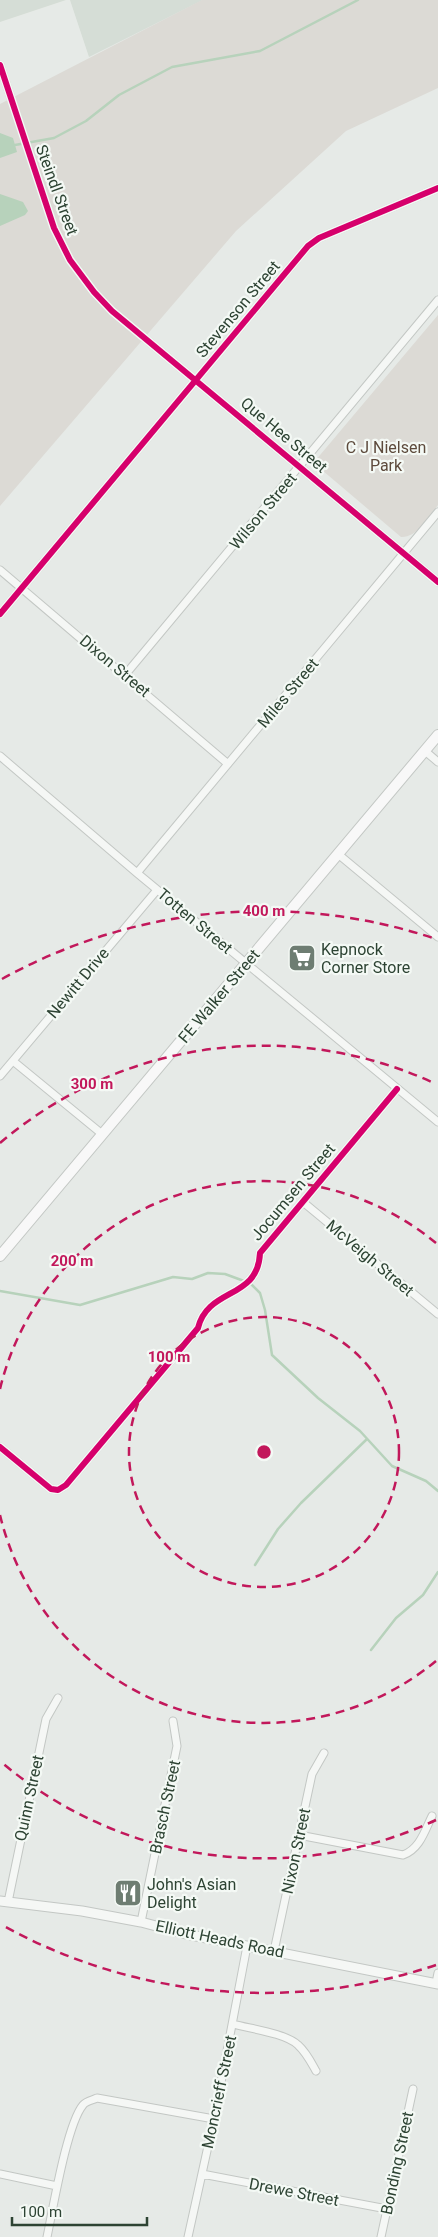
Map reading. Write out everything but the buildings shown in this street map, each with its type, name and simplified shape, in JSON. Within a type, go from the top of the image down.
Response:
[{"type":"main road","name":"FE Walker Street","points":[[0,1256],[438,735]]},
{"type":"street","name":"Steindl Street","points":[[0,65],[54,228],[70,260],[89,286],[112,311]]},
{"type":"street","name":"Stevenson Street","points":[[0,614],[313,242],[438,188]]},
{"type":"street","name":"Wilson Street","points":[[125,675],[438,300]]},
{"type":"street","name":"Que Hee Street","points":[[112,311],[438,582]]},
{"type":"street","name":"Miles Street","points":[[137,873],[438,512]]},
{"type":"street","name":"Dixon Street","points":[[0,570],[228,764]]},
{"type":"street","points":[[425,751],[438,762]]},
{"type":"street","name":"Totten Street","points":[[0,756],[157,890],[438,1122]]},
{"type":"street","points":[[338,854],[438,937]]},
{"type":"street","name":"Newitt Drive","points":[[0,1076],[157,890]]},
{"type":"street","points":[[13,1061],[102,1134]]},
{"type":"street","name":"Jocumsen Street","points":[[0,1447],[51,1489],[58,1490],[66,1485],[198,1328],[203,1314],[215,1302],[236,1292],[256,1273],[260,1266],[260,1254],[397,1089]]},
{"type":"street","name":"McVeigh Street","points":[[302,1202],[438,1314]]},
{"type":"street","name":"Quinn Street","points":[[4,1901],[46,1719],[58,1698]]},
{"type":"street","name":"Brasch Street","points":[[141,1922],[177,1746],[174,1721]]},
{"type":"street","name":"Nixon Street","points":[[274,1951],[312,1774],[324,1753]]},
{"type":"street","points":[[299,1835],[403,1855],[417,1846],[432,1816]]},
{"type":"street","name":"Elliott Heads Road","points":[[4,1901],[82,1911],[141,1922],[247,1946],[437,1984]]},
{"type":"street","name":"Moncrieff Street","points":[[188,2237],[214,2119],[247,1946]]},
{"type":"street","points":[[437,1984],[438,1973]]},
{"type":"street","points":[[233,2024],[285,2038],[297,2044],[306,2053],[316,2071]]},
{"type":"street","name":"Bonding Street","points":[[381,2237],[413,2089]]},
{"type":"street","points":[[47,2237],[57,2186],[76,2117],[84,2103],[97,2098],[214,2119]]},
{"type":"street","points":[[0,2174],[57,2186]]},
{"type":"street","name":"Drewe Street","points":[[202,2174],[387,2210]]},
{"type":"shaded area","points":[[0,0],[66,0],[0,22]]},
{"type":"shaded area","points":[[70,0],[203,0],[89,57]]},
{"type":"shaded area","points":[[0,133],[13,138],[17,152],[0,158]]},
{"type":"shaded area","points":[[0,194],[23,202],[28,211],[25,215],[0,226]]},
{"type":"green space","points":[[202,0],[438,0],[438,88],[346,131],[236,231],[0,506],[0,104]]},
{"type":"green space","name":"C J Nielsen Park","points":[[438,315],[438,505],[417,530],[412,534],[401,537],[316,465],[315,461]]},
{"type":"waterway","points":[[15,145],[54,138],[86,121],[119,95],[172,67],[260,51],[358,0]]},
{"type":"waterway","points":[[0,1291],[80,1305],[173,1277],[192,1279],[208,1273],[225,1274],[244,1281]]},
{"type":"waterway","points":[[251,1284],[260,1293],[265,1310],[272,1355],[318,1398],[360,1431],[392,1466],[426,1481],[438,1491]]},
{"type":"waterway","points":[[255,1565],[278,1529],[301,1503],[367,1439]]},
{"type":"waterway","points":[[371,1650],[396,1618],[423,1595],[438,1572]]},
{"type":"cycle path","points":[[0,65],[54,228],[70,260],[94,292],[112,311],[438,582]]},
{"type":"cycle path","points":[[0,614],[308,246],[319,238],[438,188]]},
{"type":"cycle path","points":[[0,1447],[51,1489],[58,1490],[66,1485],[198,1328],[203,1315],[221,1299],[242,1287],[251,1279],[257,1268],[260,1253],[397,1089]]},
{"type":"place","name":"Kepnock Corner Store","points":[[302,958]]},
{"type":"place","name":"John's Asian Delight","points":[[128,1893]]}]
